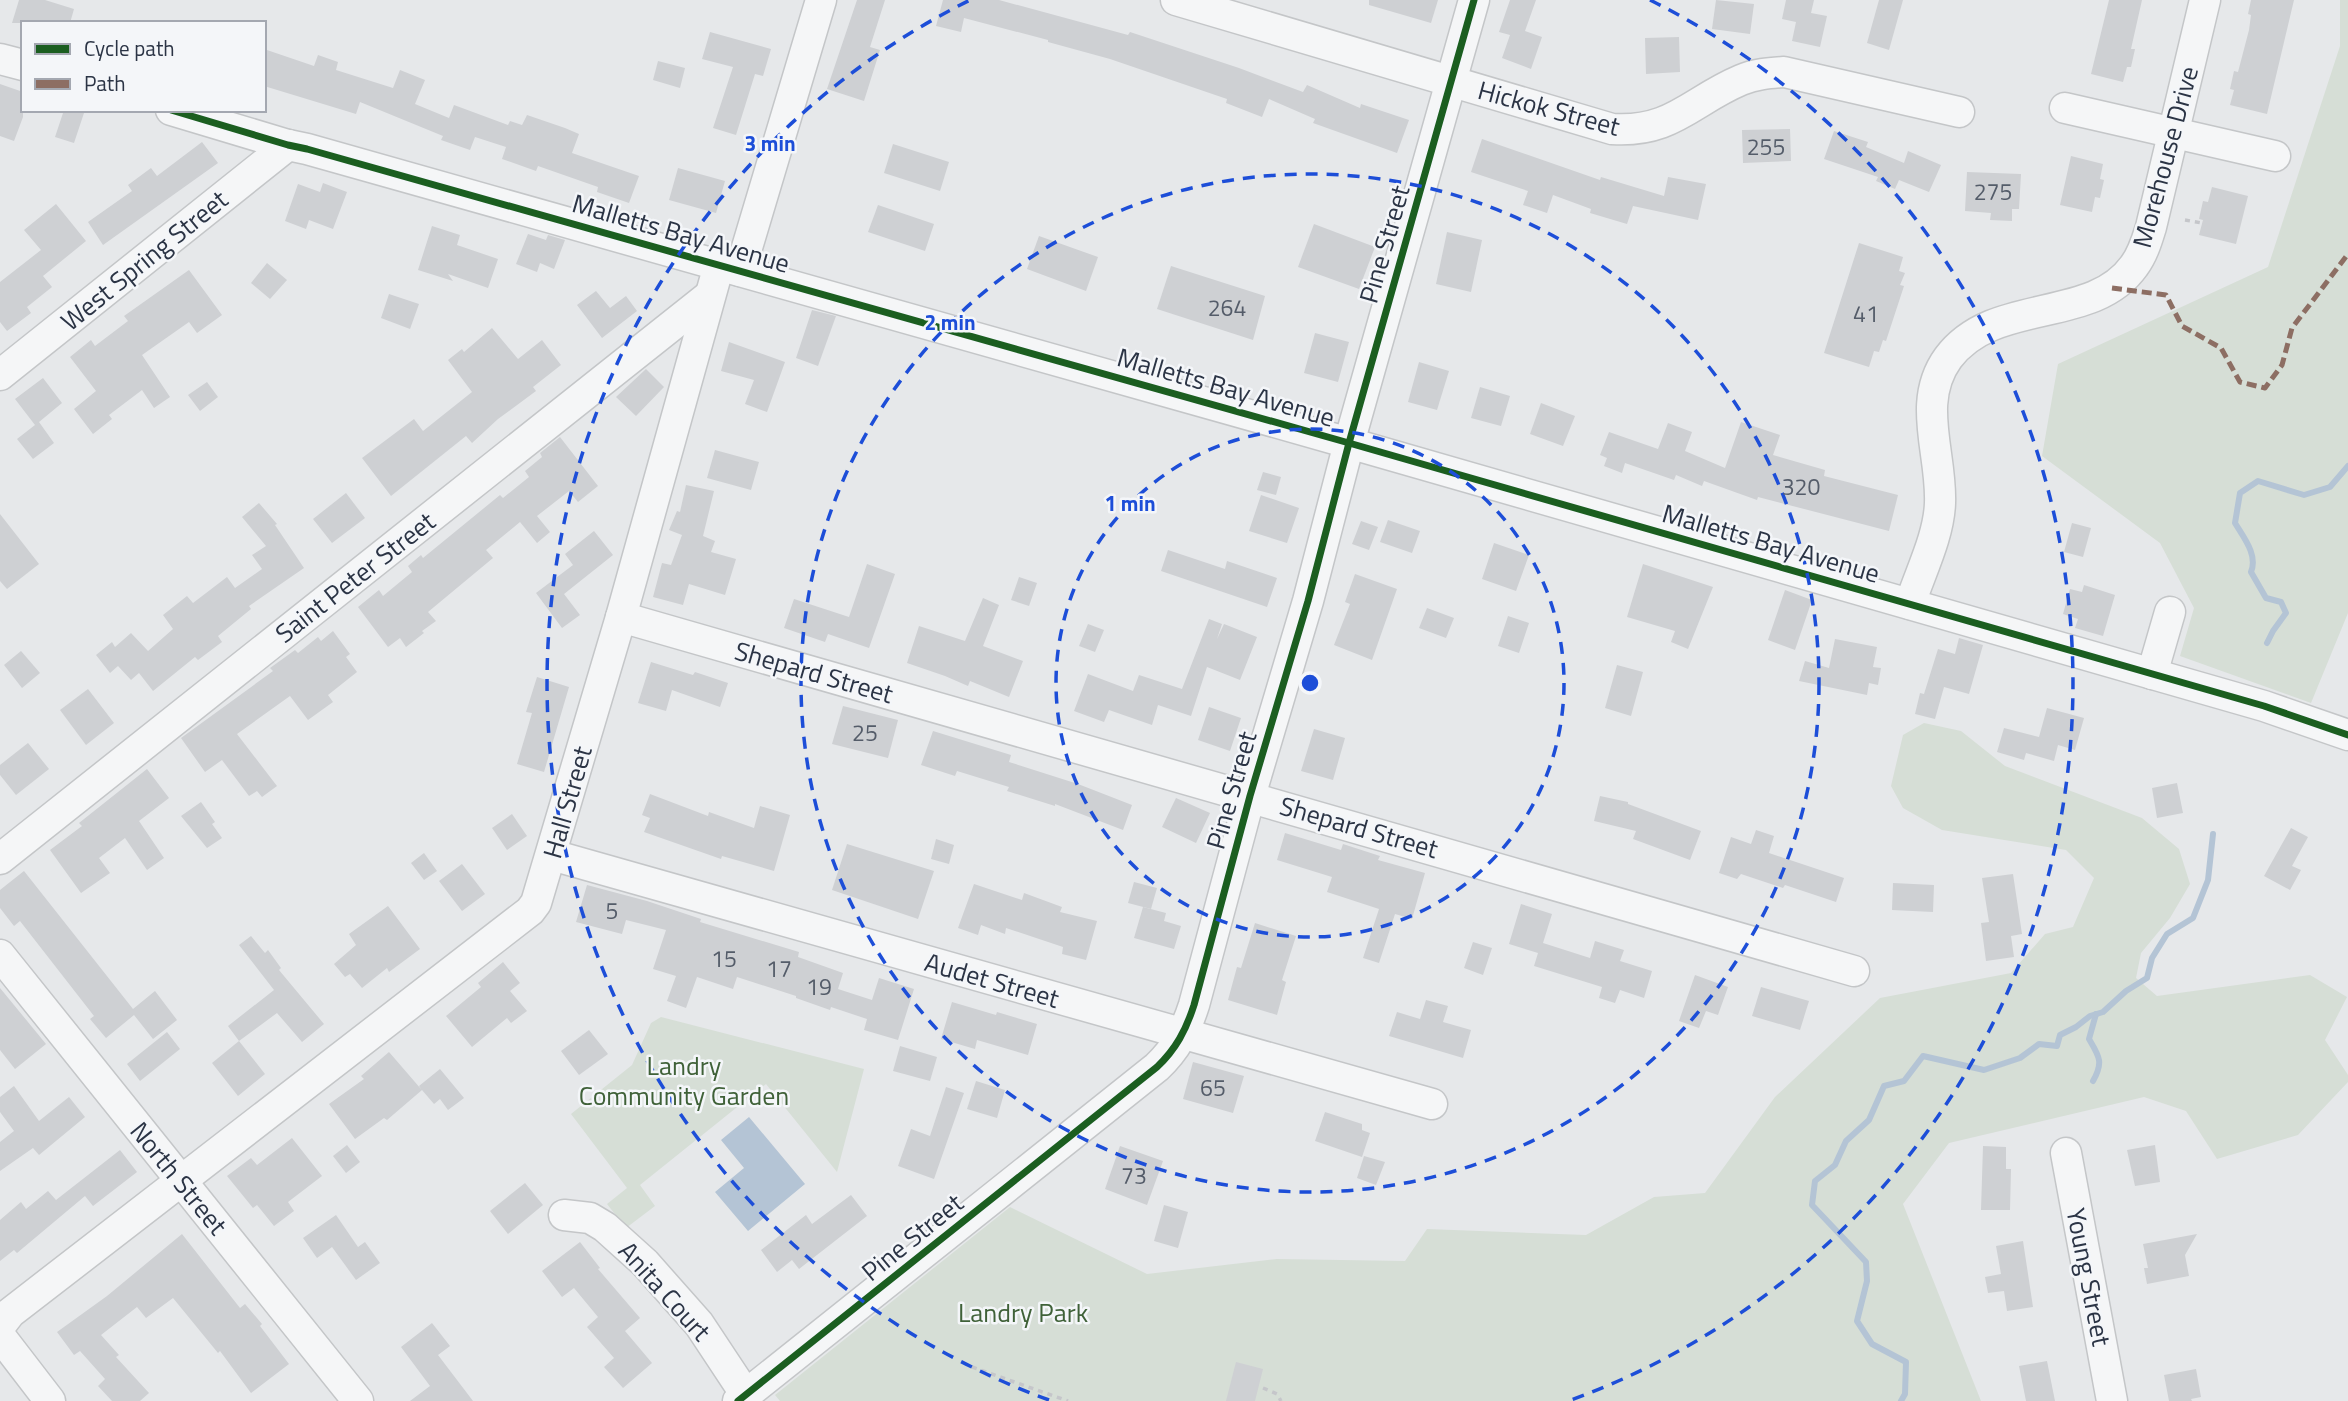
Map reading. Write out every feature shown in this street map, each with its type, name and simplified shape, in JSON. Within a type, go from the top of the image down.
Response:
[{"type":"street","name":"Hall Street","points":[[0,1326],[10,1313],[530,911],[536,903],[621,617],[709,296],[729,268],[821,0]]},
{"type":"street","name":"Hickok Street","points":[[1176,0],[1612,129],[1651,127],[1669,121],[1742,79],[1760,73],[1784,72],[1959,112]]},
{"type":"street","name":"Pine Street","points":[[742,1398],[1157,1067],[1184,1034],[1308,601],[1349,443],[1474,0]]},
{"type":"street","name":"Morehouse Drive","points":[[1909,604],[1935,530],[1940,505],[1930,406],[1933,388],[1940,372],[1959,346],[1974,333],[2014,317],[2095,296],[2112,288],[2128,273],[2143,251],[2151,227],[2205,0]]},
{"type":"street","points":[[0,59],[21,64]]},
{"type":"street","points":[[2066,108],[2275,156]]},
{"type":"street","name":"Malletts Bay Avenue","points":[[179,112],[1349,443],[2264,706],[2348,735]]},
{"type":"street","name":"West Spring Street","points":[[0,375],[288,145]]},
{"type":"street","name":"Saint Peter Street","points":[[0,859],[709,296]]},
{"type":"street","points":[[2152,674],[2170,612]]},
{"type":"street","name":"Shepard Street","points":[[621,617],[1854,971]]},
{"type":"street","name":"Audet Street","points":[[552,855],[1432,1104]]},
{"type":"street","name":"North Street","points":[[0,955],[358,1401]]},
{"type":"street","name":"Young Street","points":[[2066,1153],[2112,1401]]},
{"type":"street","name":"Anita Court","points":[[564,1215],[590,1218],[606,1227],[645,1263],[699,1324],[742,1398]]},
{"type":"street","points":[[0,1336],[50,1401]]},
{"type":"path","points":[[2185,219],[2202,223]]},
{"type":"path","points":[[972,1367],[1068,1401]]},
{"type":"path","points":[[1263,1388],[1277,1394],[1281,1401]]},
{"type":"green space","points":[[2340,0],[2348,0],[2348,613],[2311,703],[2180,656],[2194,608],[2160,543],[2042,456],[2058,364],[2268,267],[2340,46]]},
{"type":"green space","name":"Landry Park","points":[[1924,723],[1961,731],[2005,766],[2142,818],[2179,849],[2190,884],[2170,918],[2141,953],[2136,978],[2157,996],[2310,975],[2347,997],[2325,1040],[2348,1075],[2348,1082],[2298,1135],[2217,1159],[2186,1111],[2144,1097],[1949,1143],[1903,1204],[1981,1401],[780,1401],[775,1395],[1010,1207],[1147,1274],[1277,1259],[1405,1261],[1427,1229],[1586,1235],[1654,1197],[1705,1193],[1775,1097],[1880,998],[2011,973],[2045,934],[2073,927],[2094,878],[2066,850],[1942,830],[1903,808],[1891,786],[1903,735]]},
{"type":"green space","name":"Landry Community Garden","points":[[661,1017],[864,1069],[837,1172],[766,1084],[640,1185],[655,1206],[626,1228],[607,1204],[627,1188],[571,1114],[632,1065],[651,1023]]},
{"type":"water","points":[[749,1117],[805,1184],[748,1231],[715,1192],[744,1168],[721,1140]]},
{"type":"building","points":[[19,0],[45,0],[74,9],[71,21],[12,23]]},
{"type":"building","points":[[857,0],[885,0],[870,47],[880,50],[864,101],[827,89]]},
{"type":"building","points":[[943,0],[999,0],[1128,35],[1130,32],[1303,92],[1307,85],[1360,108],[1361,104],[1409,120],[1397,153],[1313,123],[1315,119],[1269,99],[1262,117],[1226,103],[1227,99],[1048,40],[964,18],[961,32],[936,26]]},
{"type":"building","points":[[1369,0],[1438,0],[1431,23],[1369,5]]},
{"type":"building","points":[[1510,0],[1536,0],[1525,31],[1542,37],[1531,69],[1502,58],[1510,35],[1499,32]]},
{"type":"building","points":[[1716,0],[1754,4],[1750,34],[1712,29]]},
{"type":"building","points":[[1786,0],[1814,0],[1811,13],[1827,16],[1820,47],[1792,41],[1796,22],[1782,19]]},
{"type":"building","points":[[1879,0],[1903,0],[1889,50],[1867,43]]},
{"type":"building","points":[[2109,0],[2142,0],[2131,49],[2135,49],[2131,67],[2127,67],[2123,82],[2091,74]]},
{"type":"building","points":[[2251,0],[2294,0],[2267,114],[2230,105],[2234,90],[2230,89],[2234,71],[2238,72],[2249,30]]},
{"type":"building","points":[[710,32],[771,49],[763,76],[755,74],[736,135],[713,128],[733,67],[702,59]]},
{"type":"building","points":[[1679,37],[1680,72],[1646,74],[1645,38]]},
{"type":"building","points":[[266,50],[314,66],[318,55],[338,62],[336,70],[393,88],[400,70],[425,80],[415,104],[449,118],[454,105],[508,125],[510,121],[522,125],[527,115],[579,134],[572,153],[639,176],[629,203],[597,192],[598,187],[538,166],[536,171],[502,159],[506,147],[475,137],[470,150],[441,140],[443,136],[360,102],[356,114],[266,87]]},
{"type":"building","points":[[658,61],[685,68],[680,88],[653,80]]},
{"type":"building","points":[[0,84],[21,91],[23,117],[14,141],[0,136]]},
{"type":"building","points":[[63,112],[84,112],[74,143],[55,137]]},
{"type":"building","points":[[1790,129],[1791,161],[1743,163],[1742,130]]},
{"type":"building","points":[[1834,131],[1868,142],[1866,147],[1904,163],[1908,151],[1941,165],[1929,192],[1899,180],[1895,189],[1876,181],[1878,177],[1824,159]]},
{"type":"building","points":[[1482,139],[1600,180],[1601,177],[1664,196],[1668,177],[1706,184],[1698,220],[1633,206],[1627,224],[1590,213],[1591,209],[1553,195],[1547,213],[1523,205],[1528,191],[1471,172]]},
{"type":"building","points":[[202,142],[218,163],[103,245],[88,222],[132,191],[128,185],[151,168],[157,176]]},
{"type":"building","points":[[893,144],[949,162],[940,191],[884,173]]},
{"type":"building","points":[[2071,156],[2103,164],[2100,179],[2104,180],[2100,198],[2095,197],[2092,212],[2060,205]]},
{"type":"building","points":[[678,168],[725,181],[716,213],[669,200]]},
{"type":"building","points":[[1967,172],[2021,174],[2019,209],[2012,209],[2012,221],[1990,220],[1991,213],[1965,211]]},
{"type":"building","points":[[323,183],[347,192],[333,229],[309,220],[306,229],[285,221],[298,184],[320,192]]},
{"type":"building","points":[[2212,187],[2248,196],[2236,244],[2199,235],[2203,220],[2199,219],[2203,201],[2208,202]]},
{"type":"building","points":[[56,204],[86,241],[43,276],[52,287],[27,307],[31,313],[7,331],[0,322],[0,282],[41,250],[24,230]]},
{"type":"building","points":[[878,205],[934,224],[925,251],[868,232]]},
{"type":"building","points":[[1314,224],[1375,247],[1359,289],[1298,267]]},
{"type":"building","points":[[432,226],[460,235],[457,245],[498,259],[488,288],[448,274],[453,281],[418,270]]},
{"type":"building","points":[[1447,232],[1482,240],[1471,292],[1436,284]]},
{"type":"building","points":[[528,234],[546,240],[548,235],[565,240],[554,269],[540,263],[537,272],[516,264]]},
{"type":"building","points":[[1039,236],[1098,257],[1086,291],[1027,269]]},
{"type":"building","points":[[1859,243],[1903,257],[1899,271],[1905,273],[1900,285],[1904,286],[1886,341],[1883,340],[1879,352],[1874,351],[1869,367],[1824,353]]},
{"type":"building","points":[[267,263],[287,280],[270,299],[251,283]]},
{"type":"building","points":[[1171,266],[1265,296],[1253,340],[1157,309]]},
{"type":"building","points":[[189,270],[222,315],[197,333],[189,322],[142,355],[170,397],[154,408],[142,390],[109,415],[112,419],[93,434],[74,409],[96,391],[70,357],[91,340],[95,346],[128,321],[124,316]]},
{"type":"building","points":[[596,291],[610,308],[626,296],[637,311],[602,338],[577,305]]},
{"type":"building","points":[[389,294],[419,304],[410,329],[381,318]]},
{"type":"building","points":[[812,310],[836,316],[818,366],[796,358]]},
{"type":"building","points":[[492,328],[518,359],[542,340],[561,365],[533,387],[536,391],[498,419],[472,443],[466,436],[391,496],[362,458],[414,419],[423,431],[472,392],[448,360],[462,349],[464,352]]},
{"type":"building","points":[[1315,333],[1349,342],[1338,382],[1304,373]]},
{"type":"building","points":[[729,342],[785,362],[767,412],[745,404],[754,380],[721,371]]},
{"type":"building","points":[[1419,362],[1449,371],[1437,410],[1408,402]]},
{"type":"building","points":[[646,369],[664,387],[636,416],[616,397]]},
{"type":"building","points":[[43,378],[62,403],[39,422],[54,443],[33,459],[17,439],[35,425],[15,399]]},
{"type":"building","points":[[207,382],[218,397],[200,411],[188,395]]},
{"type":"building","points":[[1480,387],[1510,396],[1501,426],[1471,418]]},
{"type":"building","points":[[1541,403],[1575,416],[1563,446],[1530,434]]},
{"type":"building","points":[[1741,422],[1780,435],[1773,455],[1825,470],[1824,476],[1898,495],[1889,531],[1758,497],[1757,500],[1704,481],[1702,486],[1676,475],[1674,480],[1625,463],[1622,473],[1604,466],[1607,458],[1600,455],[1609,432],[1658,449],[1668,423],[1692,432],[1685,451],[1725,468]]},
{"type":"building","points":[[560,437],[598,486],[578,502],[569,491],[537,516],[550,532],[537,543],[520,522],[486,550],[493,558],[428,612],[436,621],[422,631],[424,633],[406,647],[400,638],[388,647],[358,607],[379,590],[383,596],[412,572],[408,566],[421,555],[423,558],[500,495],[503,498],[529,477],[525,471],[542,457],[540,453]]},
{"type":"building","points":[[715,450],[759,462],[751,490],[707,478]]},
{"type":"building","points":[[1263,472],[1281,477],[1276,495],[1257,490]]},
{"type":"building","points":[[686,485],[714,491],[703,536],[715,541],[711,552],[736,559],[725,595],[689,584],[683,605],[653,597],[662,563],[671,565],[682,535],[669,530],[677,511],[680,512]]},
{"type":"building","points":[[346,493],[365,518],[332,543],[313,519]]},
{"type":"building","points":[[1261,495],[1299,508],[1287,543],[1249,531]]},
{"type":"building","points":[[259,503],[277,524],[275,525],[304,568],[249,606],[251,609],[218,636],[222,642],[198,660],[195,657],[153,691],[139,673],[131,680],[118,666],[110,673],[96,655],[112,642],[115,647],[131,633],[148,651],[173,629],[163,615],[187,596],[193,603],[227,577],[235,588],[262,569],[252,555],[266,546],[242,517]]},
{"type":"building","points":[[0,514],[39,564],[7,589],[0,581]]},
{"type":"building","points":[[1388,520],[1420,531],[1412,553],[1380,542]]},
{"type":"building","points":[[1361,521],[1378,527],[1369,550],[1352,544]]},
{"type":"building","points":[[2072,523],[2091,528],[2083,557],[2064,552]]},
{"type":"building","points":[[594,531],[613,555],[564,594],[580,615],[562,628],[536,593],[573,565],[565,554]]},
{"type":"building","points":[[1494,543],[1529,555],[1516,591],[1482,579]]},
{"type":"building","points":[[1168,550],[1225,569],[1227,561],[1277,578],[1267,607],[1161,571]]},
{"type":"building","points":[[867,564],[895,574],[869,648],[828,634],[825,642],[784,628],[794,599],[849,617]]},
{"type":"building","points":[[1643,564],[1713,587],[1688,649],[1671,642],[1675,631],[1627,617]]},
{"type":"building","points":[[1355,574],[1397,589],[1372,660],[1334,645],[1350,604],[1345,602]]},
{"type":"building","points":[[1019,577],[1037,583],[1029,606],[1011,600]]},
{"type":"building","points":[[2084,585],[2115,595],[2103,636],[2075,628],[2078,619],[2063,614],[2070,589],[2082,592]]},
{"type":"building","points":[[1785,590],[1812,600],[1795,650],[1768,640]]},
{"type":"building","points":[[983,598],[999,605],[983,646],[1023,661],[1009,697],[970,681],[968,686],[907,663],[919,626],[965,641]]},
{"type":"building","points":[[1427,608],[1454,618],[1446,638],[1419,628]]},
{"type":"building","points":[[1508,616],[1529,623],[1519,653],[1498,646]]},
{"type":"building","points":[[1209,619],[1222,624],[1217,639],[1224,624],[1257,637],[1240,680],[1207,667],[1191,716],[1158,705],[1152,725],[1109,710],[1104,722],[1074,711],[1088,674],[1133,691],[1139,675],[1182,689]]},
{"type":"building","points":[[1088,624],[1104,630],[1095,652],[1079,646]]},
{"type":"building","points":[[333,631],[350,654],[346,657],[357,672],[328,695],[333,702],[308,720],[290,696],[237,734],[277,786],[262,797],[257,791],[249,796],[222,760],[205,772],[181,738],[273,671],[270,668],[295,650],[298,653],[318,637],[321,641]]},
{"type":"building","points":[[1959,638],[1983,645],[1969,694],[1944,687],[1935,719],[1915,714],[1920,693],[1924,694],[1938,649],[1955,654]]},
{"type":"building","points":[[1835,639],[1877,647],[1873,667],[1881,668],[1878,685],[1869,683],[1867,695],[1799,681],[1805,661],[1829,668]]},
{"type":"building","points":[[21,651],[40,673],[22,688],[4,665]]},
{"type":"building","points":[[651,662],[728,683],[720,707],[672,690],[666,711],[638,703]]},
{"type":"building","points":[[1617,665],[1643,672],[1631,716],[1605,708]]},
{"type":"building","points":[[537,677],[569,687],[544,772],[517,764],[532,713],[526,712]]},
{"type":"building","points":[[88,689],[114,723],[86,745],[60,710]]},
{"type":"building","points":[[843,706],[898,720],[888,758],[832,744]]},
{"type":"building","points":[[1209,707],[1241,718],[1230,751],[1198,740]]},
{"type":"building","points":[[2047,708],[2084,718],[2075,750],[2058,745],[2054,761],[2026,753],[2024,760],[1997,752],[2004,728],[2039,737]]},
{"type":"building","points":[[1314,729],[1345,738],[1333,780],[1301,771]]},
{"type":"building","points":[[933,731],[1011,755],[1009,762],[1132,805],[1123,830],[1055,804],[1007,791],[1009,787],[957,771],[955,776],[921,765]]},
{"type":"building","points":[[28,743],[49,769],[16,795],[0,775],[0,765]]},
{"type":"building","points":[[147,769],[169,798],[139,821],[164,858],[147,870],[125,838],[99,858],[110,873],[81,893],[50,850],[82,826],[79,823]]},
{"type":"building","points":[[2177,783],[2183,813],[2157,818],[2152,788]]},
{"type":"building","points":[[650,794],[708,816],[709,812],[754,828],[760,806],[790,815],[774,871],[722,856],[721,859],[644,832],[650,818],[642,815]]},
{"type":"building","points":[[1600,796],[1628,802],[1701,831],[1690,860],[1633,839],[1636,831],[1594,821]]},
{"type":"building","points":[[1176,798],[1210,813],[1196,843],[1162,827]]},
{"type":"building","points":[[201,802],[222,838],[207,848],[181,816]]},
{"type":"building","points":[[512,814],[527,836],[507,850],[492,828]]},
{"type":"building","points":[[2291,828],[2308,837],[2292,866],[2301,870],[2290,890],[2264,876]]},
{"type":"building","points":[[1756,830],[1774,836],[1769,853],[1844,878],[1836,902],[1741,874],[1737,879],[1719,873],[1731,837],[1751,844]]},
{"type":"building","points":[[1285,833],[1341,850],[1343,844],[1380,856],[1378,860],[1425,873],[1412,919],[1395,914],[1379,963],[1363,958],[1379,909],[1327,892],[1332,877],[1277,860]]},
{"type":"building","points":[[936,839],[954,845],[949,864],[931,859]]},
{"type":"building","points":[[847,844],[934,871],[918,919],[832,890]]},
{"type":"building","points":[[424,853],[437,871],[424,880],[411,863]]},
{"type":"building","points":[[462,864],[485,894],[462,911],[439,881]]},
{"type":"building","points":[[24,871],[133,1009],[155,991],[177,1020],[153,1039],[134,1015],[106,1038],[90,1019],[94,1016],[20,921],[14,926],[0,908],[0,890]]},
{"type":"building","points":[[2013,874],[2022,934],[2011,936],[2014,957],[1986,961],[1981,923],[1989,922],[1982,878]]},
{"type":"building","points":[[1134,882],[1157,888],[1151,909],[1128,903]]},
{"type":"building","points":[[1893,883],[1934,885],[1933,912],[1892,910]]},
{"type":"building","points":[[974,884],[1022,900],[1024,893],[1062,907],[1060,912],[1097,921],[1086,960],[1062,954],[1063,947],[1006,928],[1005,934],[981,925],[978,935],[958,928]]},
{"type":"building","points":[[587,885],[647,901],[701,919],[700,922],[799,952],[798,957],[843,973],[838,989],[872,1000],[879,978],[914,989],[898,1040],[864,1030],[867,1019],[831,1007],[830,1010],[737,977],[733,989],[697,977],[686,1008],[667,1001],[676,976],[653,969],[666,930],[626,920],[622,934],[576,922]]},
{"type":"building","points":[[1521,904],[1552,914],[1543,943],[1590,958],[1595,941],[1624,950],[1620,961],[1652,971],[1644,998],[1620,990],[1615,1003],[1599,998],[1602,987],[1534,966],[1538,953],[1509,944]]},
{"type":"building","points":[[388,906],[420,949],[389,972],[387,968],[362,988],[350,974],[345,977],[334,964],[356,945],[349,934]]},
{"type":"building","points":[[1143,907],[1166,913],[1164,921],[1181,926],[1174,949],[1134,938]]},
{"type":"building","points":[[1255,923],[1296,936],[1282,980],[1286,982],[1277,1015],[1228,1000],[1237,967],[1241,968]]},
{"type":"building","points":[[251,936],[265,953],[268,950],[281,968],[279,970],[324,1024],[302,1042],[277,1013],[239,1041],[228,1026],[274,990],[239,945]]},
{"type":"building","points":[[1473,942],[1492,948],[1483,975],[1464,968]]},
{"type":"building","points":[[503,962],[520,983],[510,991],[527,1011],[511,1023],[507,1018],[472,1047],[446,1016],[481,987],[478,983]]},
{"type":"building","points":[[1695,975],[1728,987],[1718,1015],[1706,1011],[1699,1028],[1679,1021]]},
{"type":"building","points":[[1761,987],[1809,1001],[1800,1030],[1752,1016]]},
{"type":"building","points":[[0,988],[46,1044],[15,1069],[0,1050]]},
{"type":"building","points":[[1426,1000],[1448,1006],[1443,1022],[1471,1030],[1463,1058],[1389,1036],[1397,1012],[1420,1019]]},
{"type":"building","points":[[952,1002],[1037,1024],[1028,1055],[977,1040],[975,1049],[941,1039]]},
{"type":"building","points":[[589,1030],[608,1054],[579,1075],[561,1051]]},
{"type":"building","points":[[167,1032],[180,1049],[140,1081],[127,1064]]},
{"type":"building","points":[[239,1041],[265,1074],[238,1096],[212,1063]]},
{"type":"building","points":[[900,1046],[937,1057],[930,1081],[893,1071]]},
{"type":"building","points":[[389,1052],[421,1089],[419,1086],[440,1069],[464,1098],[448,1110],[440,1099],[434,1104],[422,1090],[387,1120],[384,1118],[355,1139],[329,1104],[364,1079],[361,1076]]},
{"type":"building","points":[[1193,1062],[1244,1076],[1233,1113],[1183,1099]]},
{"type":"building","points":[[976,1081],[1005,1090],[997,1118],[967,1109]]},
{"type":"building","points":[[14,1086],[39,1121],[69,1097],[85,1117],[39,1155],[33,1148],[0,1171],[0,1142],[14,1131],[0,1112],[0,1097]]},
{"type":"building","points":[[946,1087],[964,1093],[934,1179],[898,1166],[911,1129],[930,1136]]},
{"type":"building","points":[[1325,1112],[1362,1124],[1362,1130],[1370,1133],[1362,1157],[1315,1141]]},
{"type":"building","points":[[292,1138],[322,1176],[288,1202],[294,1211],[274,1226],[257,1205],[253,1208],[227,1176],[251,1158],[257,1165]]},
{"type":"building","points":[[347,1145],[360,1162],[346,1173],[333,1156]]},
{"type":"building","points":[[2155,1145],[2160,1182],[2135,1186],[2127,1150]]},
{"type":"building","points":[[1120,1146],[1163,1161],[1147,1205],[1105,1189]]},
{"type":"building","points":[[1983,1146],[2006,1147],[2006,1169],[2011,1169],[2010,1210],[1981,1210]]},
{"type":"building","points":[[120,1150],[137,1172],[93,1206],[85,1196],[17,1253],[14,1250],[0,1261],[0,1220],[21,1202],[26,1209],[48,1191],[56,1200]]},
{"type":"building","points":[[1364,1156],[1385,1162],[1376,1185],[1357,1178]]},
{"type":"building","points":[[525,1183],[543,1205],[508,1234],[490,1211]]},
{"type":"building","points":[[851,1195],[867,1216],[799,1269],[792,1260],[777,1272],[761,1250],[806,1215],[812,1224]]},
{"type":"building","points":[[1164,1205],[1188,1212],[1178,1248],[1154,1241]]},
{"type":"building","points":[[336,1215],[358,1247],[365,1242],[380,1263],[356,1280],[332,1247],[317,1258],[303,1238]]},
{"type":"building","points":[[182,1234],[240,1308],[245,1304],[262,1324],[260,1326],[289,1364],[251,1393],[220,1351],[218,1353],[173,1298],[146,1318],[137,1307],[101,1335],[119,1355],[116,1357],[149,1393],[140,1401],[112,1401],[98,1386],[105,1379],[80,1351],[74,1355],[57,1332],[107,1296]]},
{"type":"building","points":[[2197,1234],[2185,1255],[2189,1276],[2147,1284],[2144,1268],[2148,1268],[2143,1244]]},
{"type":"building","points":[[2023,1241],[2033,1307],[2007,1311],[2004,1291],[1988,1293],[1985,1277],[2001,1274],[1996,1246]]},
{"type":"building","points":[[580,1242],[600,1268],[598,1269],[640,1318],[625,1331],[652,1363],[623,1388],[604,1367],[614,1358],[587,1327],[598,1317],[574,1288],[562,1297],[542,1271]]},
{"type":"building","points":[[432,1323],[450,1346],[438,1355],[473,1401],[410,1401],[430,1386],[401,1347]]},
{"type":"building","points":[[2047,1361],[2055,1401],[2026,1401],[2019,1366]]},
{"type":"building","points":[[1236,1362],[1263,1369],[1255,1401],[1226,1401]]},
{"type":"building","points":[[2196,1369],[2201,1397],[2191,1399],[2192,1401],[2169,1401],[2164,1375]]},
{"type":"waterway","points":[[2267,643],[2286,613],[2281,602],[2266,598],[2251,572],[2253,559],[2235,523],[2240,493],[2258,481],[2304,495],[2330,487],[2348,466]]},
{"type":"waterway","points":[[1901,1401],[1905,1394],[1906,1362],[1872,1344],[1857,1321],[1867,1281],[1866,1262],[1812,1205],[1815,1181],[1835,1165],[1846,1141],[1869,1120],[1884,1086],[1904,1081],[1923,1056],[1984,1070],[2020,1058],[2039,1044],[2057,1046],[2060,1035],[2090,1016],[2103,1012],[2126,991],[2147,978],[2152,958],[2167,934],[2193,918],[2208,880],[2213,834]]},
{"type":"waterway","points":[[2093,1081],[2099,1059],[2089,1039],[2096,1014]]},
{"type":"marked path","points":[[2112,288],[2166,295],[2182,326],[2221,348],[2240,382],[2265,388],[2282,365],[2292,328],[2348,254]]},
{"type":"cycle path","points":[[738,1401],[1157,1067],[1184,1031],[1194,1005],[1250,796],[1308,601],[1349,443],[1474,0]]},
{"type":"cycle path","points":[[178,112],[1349,443],[2264,706],[2348,735]]}]
